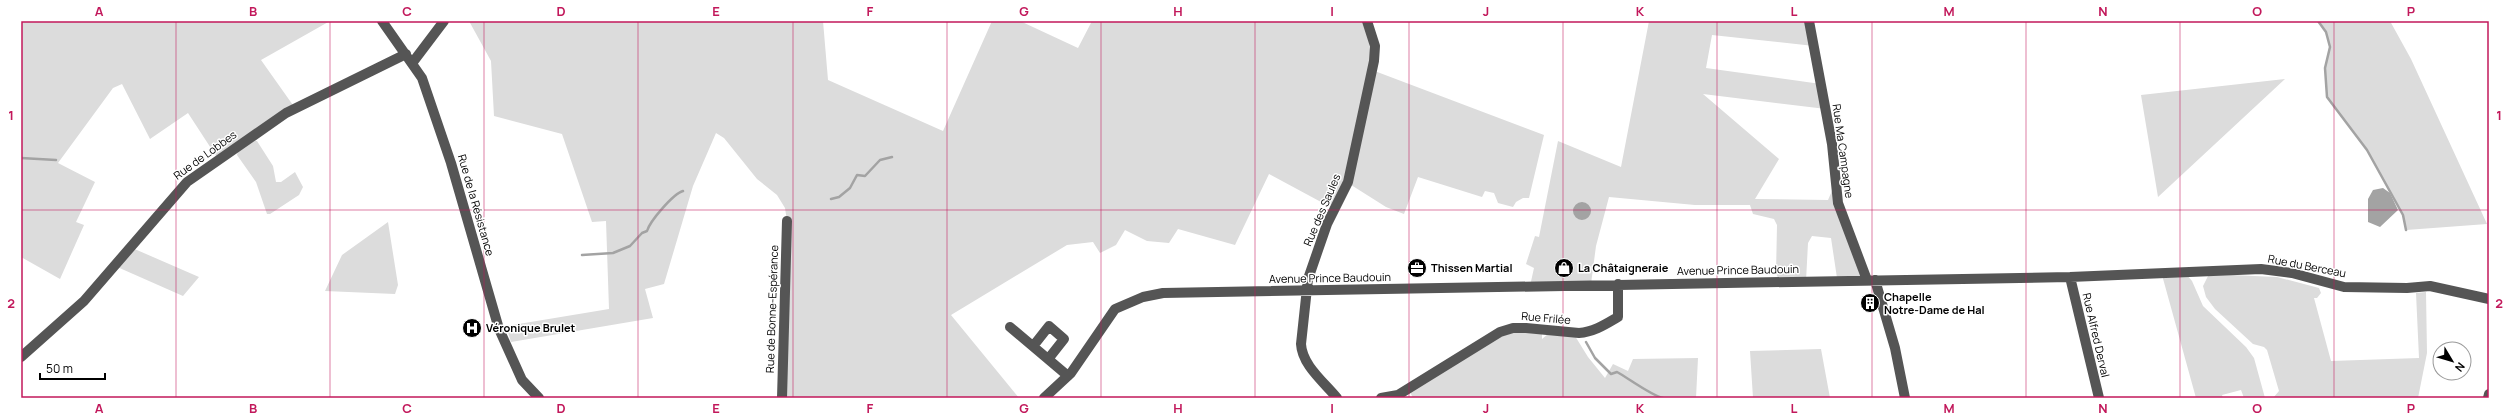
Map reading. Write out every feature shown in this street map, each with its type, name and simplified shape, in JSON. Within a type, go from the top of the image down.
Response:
[{"type":"street","name":"Rue de la Résistance","points":[[382,21],[413,62],[428,91],[451,163],[499,329],[522,380],[539,398]]},
{"type":"street","points":[[413,62],[444,21]]},
{"type":"street","name":"Rue des Saules","points":[[1337,398],[1301,353],[1308,279],[1327,224],[1350,175],[1375,52],[1373,36],[1367,21]]},
{"type":"street","name":"Rue Ma Campagne","points":[[1808,21],[1832,144],[1838,203],[1871,280],[1895,348],[1905,398]]},
{"type":"street","name":"Rue de Lobbes","points":[[21,357],[84,301],[186,182],[286,113],[406,54]]},
{"type":"street","name":"Rue de Bonne-Espérance","points":[[782,398],[787,221]]},
{"type":"street","name":"Rue du Berceau","points":[[2070,277],[2261,269],[2292,273],[2344,287],[2436,287],[2489,300]]},
{"type":"street","name":"Avenue Prince Baudouin","points":[[1045,398],[1068,376],[1110,314],[1127,302],[1163,293],[2070,277]]},
{"type":"street","name":"Rue Alfred Derval","points":[[2070,277],[2099,398]]},
{"type":"street","name":"Rue Frilée","points":[[1380,398],[1402,396],[1500,332],[1513,328],[1586,333],[1604,325],[1618,317],[1618,284]]},
{"type":"street","points":[[1010,326],[1034,345],[1068,376]]},
{"type":"street","points":[[1034,345],[1050,326],[1064,339],[1049,358]]},
{"type":"street","points":[[2488,398],[2489,394]]},
{"type":"shaded area","points":[[21,21],[330,21],[261,60],[295,108],[218,159],[188,113],[150,139],[122,84],[113,88],[58,163],[95,182],[76,222],[84,225],[60,279],[21,257]]},
{"type":"shaded area","points":[[469,21],[823,21],[828,80],[943,131],[992,21],[1020,21],[1078,48],[1092,21],[1367,21],[1372,70],[1544,135],[1529,198],[1523,198],[1516,202],[1513,207],[1498,203],[1494,193],[1485,191],[1482,197],[1418,177],[1404,214],[1386,207],[1348,183],[1334,209],[1269,174],[1235,245],[1178,229],[1169,243],[1147,241],[1125,230],[1116,245],[1100,253],[1093,242],[1067,245],[951,315],[1019,398],[782,398],[787,221],[785,208],[777,195],[757,179],[724,138],[716,133],[693,186],[664,284],[645,289],[653,318],[511,342],[506,326],[609,309],[606,221],[592,222],[562,134],[494,116],[491,61]]},
{"type":"shaded area","points":[[1649,21],[1809,21],[1814,46],[1712,35],[1706,68],[1821,84],[1826,109],[1703,94],[1779,159],[1755,199],[1828,200],[1835,184],[1867,280],[1837,278],[1831,238],[1812,236],[1808,243],[1806,281],[1780,281],[1776,274],[1777,225],[1774,219],[1753,214],[1750,205],[1695,205],[1609,197],[1596,246],[1591,284],[1530,286],[1534,268],[1526,264],[1535,236],[1539,237],[1558,141],[1621,167]]},
{"type":"shaded area","points":[[2318,21],[2390,21],[2411,59],[2487,224],[2406,230],[2403,215],[2367,150],[2327,97],[2325,68],[2330,47],[2326,32]]},
{"type":"shaded area","points":[[2285,79],[2158,197],[2141,95]]},
{"type":"shaded area","points":[[254,141],[257,141],[273,166],[276,182],[281,182],[295,172],[303,187],[299,195],[270,214],[267,214],[256,182],[237,155],[238,151]]},
{"type":"shaded area","points":[[2383,188],[2390,193],[2398,210],[2380,227],[2368,222],[2368,199],[2373,190]]},
{"type":"shaded area","points":[[1582,202],[1588,205],[1591,211],[1588,217],[1582,220],[1576,217],[1573,211],[1576,205]]},
{"type":"shaded area","points":[[388,222],[398,285],[395,294],[325,291],[342,255]]},
{"type":"shaded area","points":[[130,247],[199,277],[183,296],[115,266]]},
{"type":"shaded area","points":[[2209,274],[2277,277],[2319,288],[2321,293],[2317,298],[2314,298],[2331,361],[2419,358],[2416,293],[2426,292],[2427,353],[2418,398],[2273,398],[2279,391],[2267,350],[2264,347],[2253,344],[2215,309],[2206,297],[2203,286]]},
{"type":"shaded area","points":[[2162,275],[2187,275],[2192,281],[2203,306],[2246,347],[2254,358],[2265,398],[2244,398],[2241,390],[2222,395],[2223,398],[2196,398]]},
{"type":"shaded area","points":[[1515,332],[1542,333],[1542,339],[1548,334],[1575,336],[1588,357],[1605,378],[1613,364],[1628,371],[1633,359],[1698,358],[1696,398],[1413,398],[1410,392],[1499,337]]},
{"type":"shaded area","points":[[1821,349],[1830,398],[1753,398],[1750,351]]},
{"type":"waterway","points":[[2318,21],[2326,32],[2330,47],[2325,68],[2327,97],[2367,150],[2403,215],[2406,230]]},
{"type":"waterway","points":[[831,199],[839,197],[850,188],[857,175],[865,176],[880,160],[892,157]]},
{"type":"waterway","points":[[21,158],[56,160]]},
{"type":"waterway","points":[[582,255],[613,253],[630,246],[642,233],[647,231],[652,221],[662,208],[683,191]]},
{"type":"waterway","points":[[1586,342],[1595,358],[1611,374],[1617,372],[1658,397],[1663,398]]},
{"type":"place","name":"Thissen Martial","points":[[1417,268]]},
{"type":"place","name":"La Châtaigneraie","points":[[1564,268]]},
{"type":"place","name":"Chapelle Notre-Dame de Hal","points":[[1870,303]]},
{"type":"place","name":"Véronique Brulet","points":[[472,328]]}]
